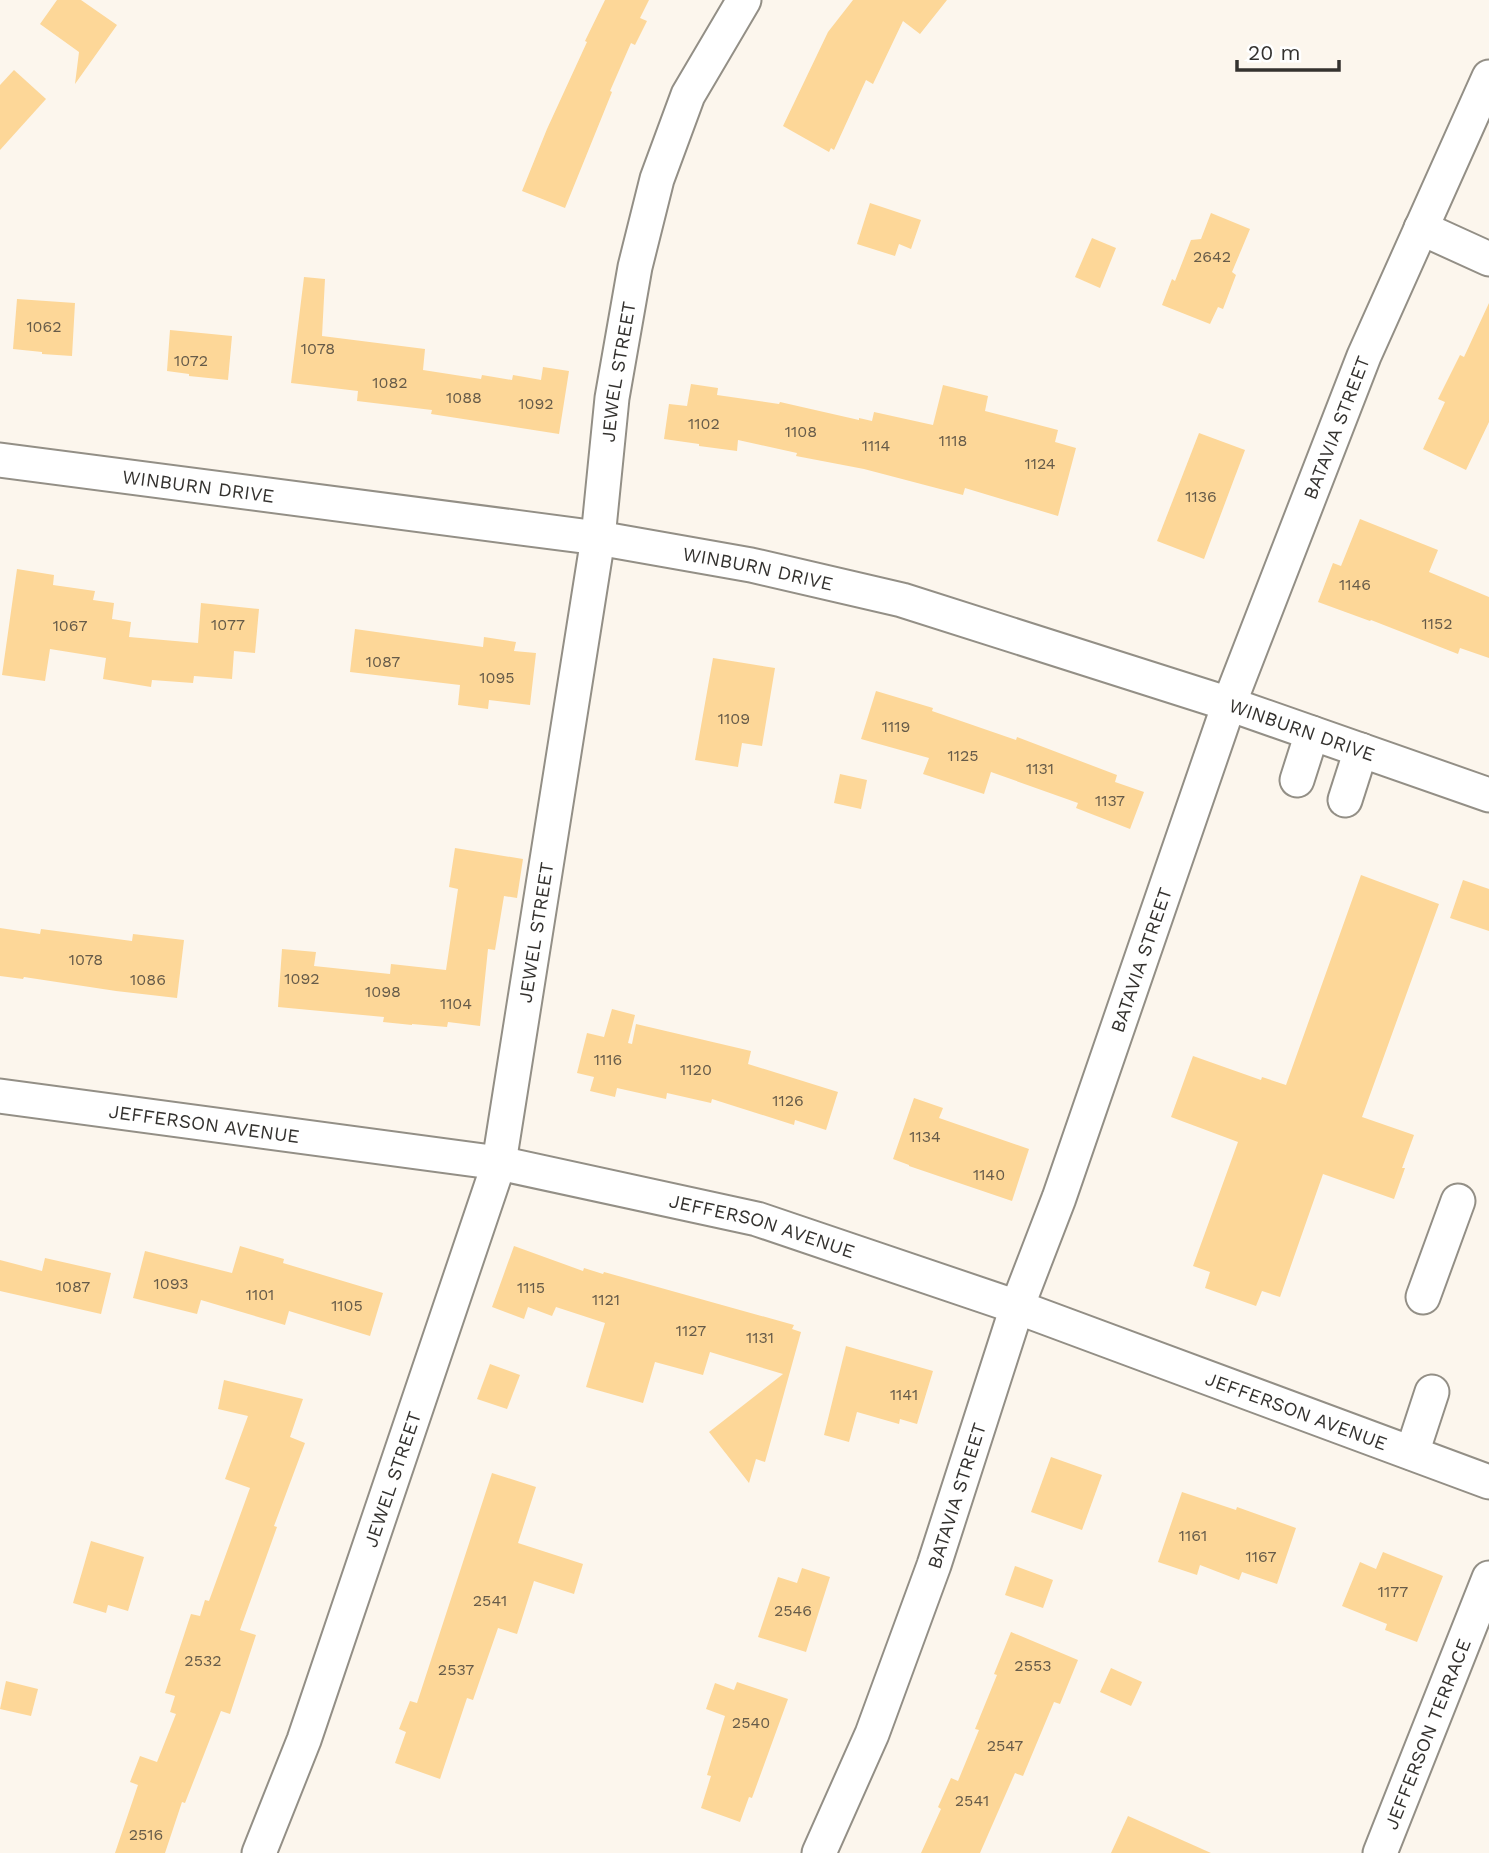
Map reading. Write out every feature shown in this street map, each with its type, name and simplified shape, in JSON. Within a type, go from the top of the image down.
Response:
[{"type":"street","name":"JEWEL STREET","points":[[259,1853],[304,1740],[499,1163],[598,538],[612,398],[635,267],[657,179],[688,95],[744,0]]},
{"type":"street","name":"BATAVIA STREET","points":[[819,1853],[872,1734],[929,1578],[1017,1307],[1059,1198],[1229,704],[1364,356],[1489,77]]},
{"type":"street","points":[[1421,228],[1489,259]]},
{"type":"street","name":"WINBURN DRIVE","points":[[0,460],[598,538],[751,565],[902,600],[1229,704],[1489,795]]},
{"type":"street","points":[[1297,780],[1312,733]]},
{"type":"street","points":[[1345,800],[1361,750]]},
{"type":"street","name":"JEFFERSON AVENUE","points":[[0,1096],[499,1163],[757,1219],[1017,1307],[1489,1482]]},
{"type":"street","points":[[1423,1297],[1458,1201]]},
{"type":"street","points":[[1412,1453],[1432,1392]]},
{"type":"street","name":"JEFFERSON TERRACE","points":[[1380,1853],[1489,1578]]},
{"type":"building","points":[[57,0],[81,0],[117,25],[75,84],[79,52],[40,24]]},
{"type":"building","points":[[605,0],[649,0],[640,18],[647,21],[635,45],[631,43],[565,208],[522,191]]},
{"type":"building","points":[[853,0],[947,0],[920,34],[903,21],[873,84],[866,80],[834,150],[831,148],[829,152],[783,126],[828,32]]},
{"type":"building","points":[[14,70],[46,99],[0,150],[0,85]]},
{"type":"building","points":[[870,203],[921,220],[911,249],[899,244],[895,256],[857,244]]},
{"type":"building","points":[[1211,213],[1250,229],[1232,272],[1236,275],[1223,309],[1218,307],[1210,324],[1162,305],[1191,240],[1201,239]]},
{"type":"building","points":[[1092,238],[1116,248],[1100,288],[1075,277]]},
{"type":"building","points":[[304,277],[325,279],[322,336],[425,349],[423,370],[481,379],[482,375],[512,380],[513,375],[541,380],[543,367],[569,371],[559,434],[431,414],[432,410],[357,401],[358,391],[291,383]]},
{"type":"building","points":[[17,299],[75,303],[72,356],[13,349]]},
{"type":"building","points":[[1489,303],[1489,422],[1466,470],[1423,449],[1445,402],[1438,399],[1460,355],[1464,357]]},
{"type":"building","points":[[170,330],[232,336],[228,380],[167,371]]},
{"type":"building","points":[[691,384],[718,388],[717,395],[780,402],[859,420],[872,421],[874,412],[933,425],[943,385],[988,396],[985,411],[1058,430],[1055,442],[1076,448],[1058,516],[965,488],[963,495],[738,440],[737,451],[664,439],[669,404],[687,406]]},
{"type":"building","points":[[1199,433],[1245,450],[1204,559],[1157,541]]},
{"type":"building","points":[[1360,519],[1438,550],[1429,572],[1489,597],[1489,658],[1460,648],[1458,654],[1318,602],[1333,563],[1341,566]]},
{"type":"building","points":[[17,569],[54,575],[53,585],[95,591],[93,600],[114,603],[112,619],[131,622],[129,637],[198,643],[201,603],[259,609],[255,653],[234,651],[232,679],[194,676],[193,683],[152,680],[151,687],[103,679],[106,658],[50,649],[45,681],[2,675]]},
{"type":"building","points":[[355,629],[483,647],[484,637],[516,642],[514,651],[536,653],[530,705],[489,700],[488,709],[458,705],[460,685],[350,672]]},
{"type":"building","points":[[713,658],[775,668],[762,746],[742,743],[738,767],[695,760]]},
{"type":"building","points":[[876,691],[933,708],[932,711],[1016,740],[1017,737],[1117,775],[1115,782],[1144,792],[1130,829],[1076,808],[1078,803],[991,772],[984,794],[923,774],[929,758],[861,739]]},
{"type":"building","points":[[840,774],[867,780],[861,809],[834,803]]},
{"type":"building","points":[[455,848],[523,859],[517,898],[504,896],[495,950],[488,949],[480,1026],[448,1022],[447,1027],[412,1025],[383,1022],[384,1017],[278,1007],[282,949],[316,952],[314,966],[390,974],[391,964],[446,970],[458,889],[449,887]]},
{"type":"building","points":[[1361,875],[1439,904],[1362,1117],[1414,1135],[1394,1199],[1323,1174],[1280,1297],[1262,1291],[1256,1306],[1205,1288],[1210,1272],[1193,1266],[1238,1142],[1171,1117],[1193,1056],[1261,1080],[1262,1077],[1286,1085]]},
{"type":"building","points":[[1463,880],[1489,889],[1489,931],[1450,918]]},
{"type":"building","points":[[0,928],[40,934],[41,929],[132,941],[133,934],[184,940],[177,998],[0,976]]},
{"type":"building","points":[[612,1009],[635,1015],[628,1043],[632,1044],[636,1024],[751,1051],[748,1064],[838,1092],[826,1130],[795,1120],[794,1125],[712,1099],[711,1103],[667,1093],[666,1099],[617,1088],[615,1097],[590,1091],[594,1077],[577,1073],[587,1033],[604,1037]]},
{"type":"building","points":[[914,1098],[943,1108],[939,1118],[1029,1149],[1012,1201],[893,1159]]},
{"type":"building","points":[[240,1246],[284,1259],[283,1263],[383,1293],[370,1336],[289,1311],[285,1325],[201,1300],[197,1314],[133,1298],[145,1251],[232,1273]]},
{"type":"building","points":[[514,1246],[583,1271],[584,1268],[603,1274],[604,1272],[794,1325],[792,1329],[801,1332],[765,1462],[756,1459],[749,1483],[709,1432],[783,1374],[710,1352],[703,1375],[655,1362],[643,1403],[586,1387],[605,1323],[556,1307],[552,1316],[528,1307],[524,1319],[492,1307]]},
{"type":"building","points":[[45,1258],[111,1273],[101,1314],[0,1291],[0,1260],[42,1271]]},
{"type":"building","points":[[846,1346],[933,1371],[917,1424],[900,1419],[899,1424],[857,1412],[849,1442],[824,1435]]},
{"type":"building","points":[[490,1364],[520,1375],[507,1409],[477,1399]]},
{"type":"building","points":[[224,1380],[303,1399],[290,1437],[305,1443],[240,1630],[256,1635],[230,1714],[221,1711],[185,1803],[182,1802],[165,1853],[115,1853],[138,1785],[130,1782],[140,1756],[157,1762],[176,1714],[170,1712],[175,1696],[165,1693],[191,1614],[200,1616],[205,1600],[209,1601],[250,1488],[225,1479],[248,1416],[218,1409]]},
{"type":"building","points":[[1051,1457],[1102,1475],[1082,1530],[1031,1512]]},
{"type":"building","points":[[492,1473],[536,1487],[518,1543],[583,1564],[574,1594],[534,1581],[517,1634],[498,1628],[473,1700],[467,1698],[440,1779],[395,1763],[406,1732],[399,1729],[410,1701],[417,1703]]},
{"type":"building","points":[[1182,1492],[1236,1510],[1237,1507],[1296,1528],[1277,1584],[1242,1572],[1239,1580],[1200,1565],[1197,1575],[1158,1562]]},
{"type":"building","points":[[91,1541],[144,1557],[128,1611],[108,1605],[106,1613],[73,1603]]},
{"type":"building","points":[[1383,1552],[1443,1576],[1417,1642],[1385,1630],[1387,1624],[1342,1606],[1360,1562],[1376,1569]]},
{"type":"building","points":[[1015,1566],[1053,1580],[1043,1608],[1005,1595]]},
{"type":"building","points":[[802,1568],[830,1577],[806,1652],[758,1637],[778,1577],[797,1583]]},
{"type":"building","points":[[1011,1632],[1078,1660],[1060,1704],[1054,1702],[1023,1776],[1015,1773],[980,1853],[921,1853],[941,1809],[938,1807],[951,1778],[958,1781],[979,1730],[975,1729]]},
{"type":"building","points":[[1111,1668],[1142,1682],[1131,1706],[1100,1692]]},
{"type":"building","points":[[6,1681],[38,1689],[31,1716],[0,1709]]},
{"type":"building","points":[[737,1682],[788,1699],[752,1798],[749,1797],[740,1822],[701,1808],[711,1776],[707,1775],[725,1716],[706,1709],[715,1683],[734,1690]]},
{"type":"building","points":[[1128,1816],[1211,1853],[1111,1853]]}]
